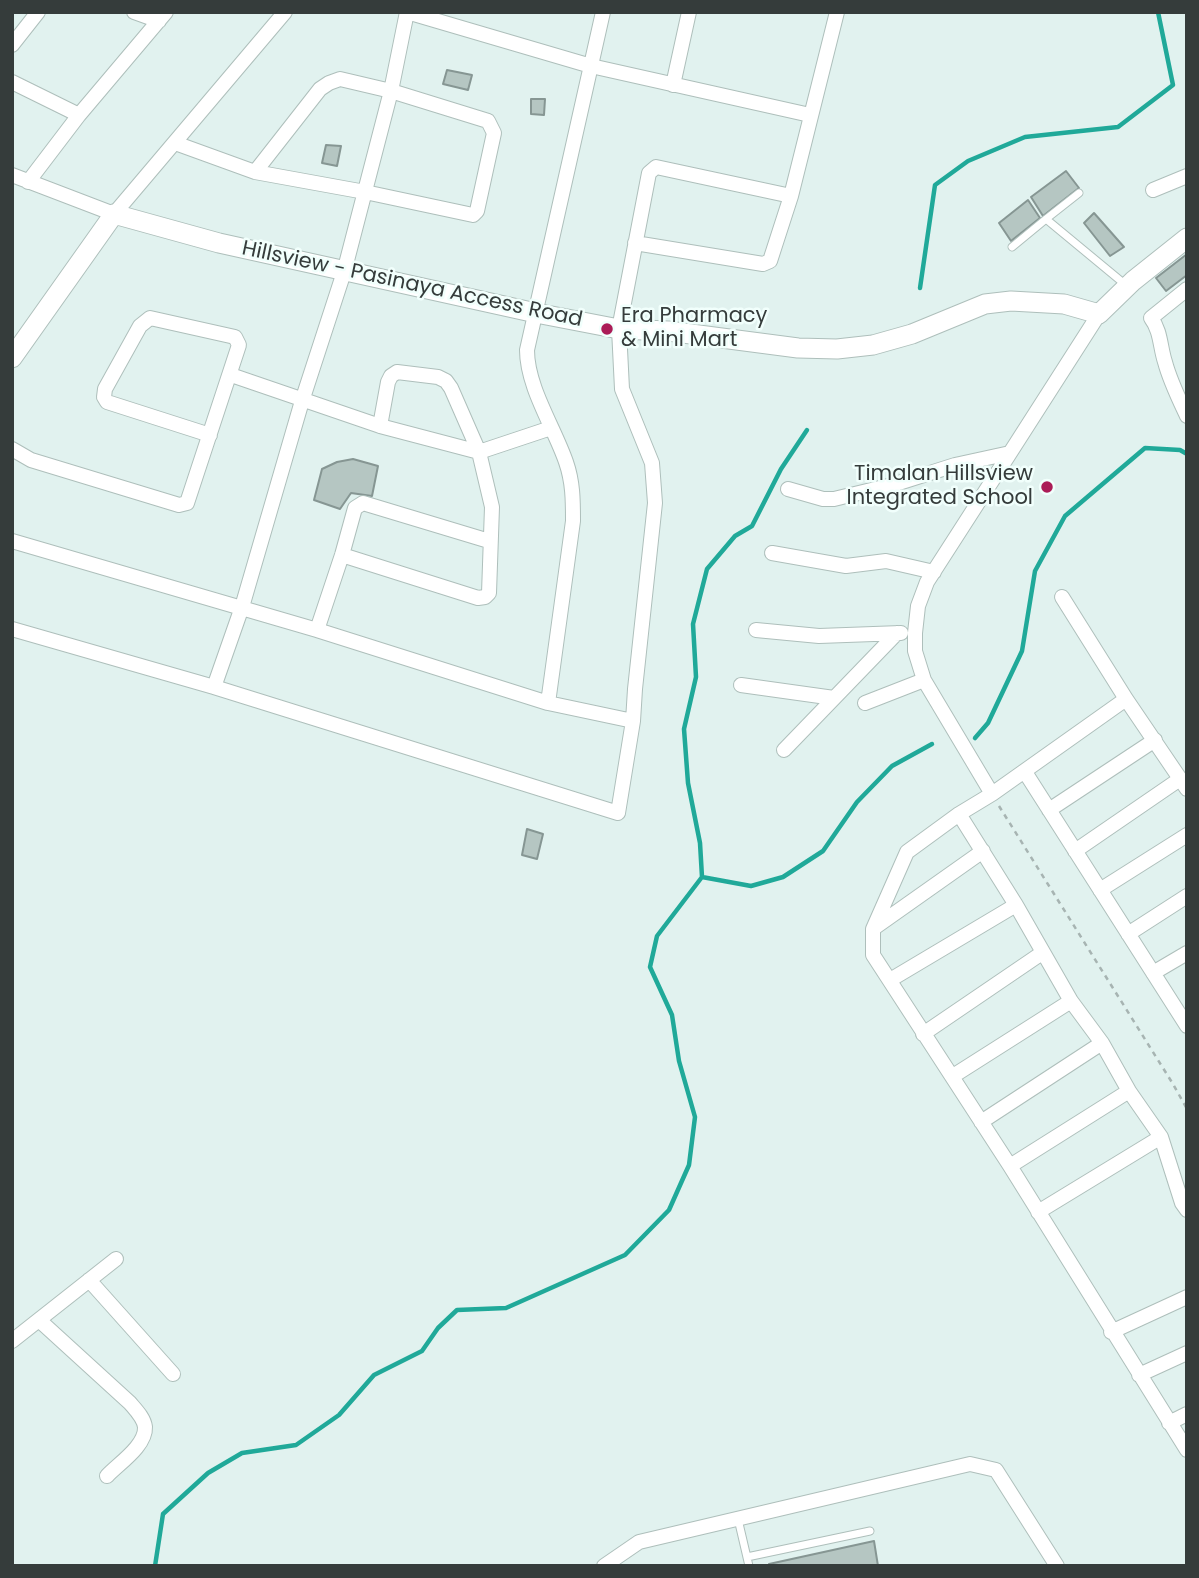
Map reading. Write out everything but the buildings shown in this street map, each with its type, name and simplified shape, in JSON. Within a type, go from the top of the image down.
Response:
[{"type":"street","points":[[12,45],[38,12]]},
{"type":"street","points":[[134,12],[163,17]]},
{"type":"street","points":[[12,358],[114,214],[285,12]]},
{"type":"street","points":[[214,687],[242,607],[302,401],[344,272],[391,90],[407,12],[591,66],[810,115]]},
{"type":"street","points":[[548,703],[573,521],[573,493],[570,475],[527,361],[527,350],[603,12]]},
{"type":"street","points":[[673,85],[689,12]]},
{"type":"street","points":[[635,243],[766,264],[769,261],[791,196],[837,12]]},
{"type":"street","points":[[28,182],[79,115],[163,17]]},
{"type":"street","points":[[175,142],[255,172],[365,191],[473,215],[477,211],[494,133],[488,121],[391,90],[340,79],[320,89],[255,172]]},
{"type":"street","points":[[12,82],[79,115]]},
{"type":"street","points":[[12,629],[214,687],[618,813],[633,721],[655,503],[652,463],[622,389],[619,329],[649,173],[656,167],[791,196]]},
{"type":"street","points":[[12,175],[114,214]]},
{"type":"street","points":[[1153,190],[1187,176]]},
{"type":"street","name":"Hillsview - Pasinaya Access Road","points":[[114,214],[219,243],[537,313],[619,329],[668,331],[798,348],[836,349],[873,345],[912,334],[985,304],[998,302],[1047,302],[1099,314]]},
{"type":"street","points":[[992,794],[924,680],[915,651],[915,633],[922,594],[1099,314],[1127,286],[1187,238]]},
{"type":"street","points":[[1187,289],[1151,318],[1158,332],[1171,380],[1187,416]]},
{"type":"street","points":[[12,449],[31,460],[102,483],[183,505],[187,503],[231,375],[239,345],[235,337],[150,318],[140,326],[105,389],[104,397],[107,402],[210,435]]},
{"type":"street","points":[[342,555],[478,598],[489,593],[492,507],[479,452],[451,388],[438,377],[397,372],[391,376],[380,426]]},
{"type":"street","points":[[231,375],[380,426],[479,452],[551,428]]},
{"type":"street","points":[[788,489],[823,499],[834,499],[892,485],[955,465],[1010,453]]},
{"type":"street","points":[[317,630],[355,508],[363,503],[489,541]]},
{"type":"street","points":[[12,541],[242,607],[548,703],[633,721]]},
{"type":"street","points":[[772,553],[846,566],[886,561],[934,572]]},
{"type":"street","points":[[1062,597],[1183,784],[1074,851]]},
{"type":"street","points":[[755,630],[819,636],[915,633]]},
{"type":"street","points":[[784,750],[897,633]]},
{"type":"street","points":[[865,703],[924,680]]},
{"type":"street","points":[[741,685],[834,698]]},
{"type":"street","points":[[1126,699],[907,852],[873,929],[873,956],[953,1076],[1187,1450]]},
{"type":"street","points":[[1049,810],[1155,740]]},
{"type":"street","points":[[1025,772],[1184,1018]]},
{"type":"street","points":[[959,814],[1016,905],[1070,1000],[1102,1044],[1129,1091],[1161,1137],[1187,1210]]},
{"type":"street","points":[[1100,890],[1187,835]]},
{"type":"street","points":[[873,929],[983,851]]},
{"type":"street","points":[[1128,934],[1187,896]]},
{"type":"street","points":[[890,981],[1016,905]]},
{"type":"street","points":[[923,1034],[1042,953]]},
{"type":"street","points":[[1153,973],[1187,953]]},
{"type":"street","points":[[953,1076],[1070,1000]]},
{"type":"street","points":[[981,1122],[1102,1044]]},
{"type":"street","points":[[1010,1166],[1129,1091]]},
{"type":"street","points":[[1038,1212],[1161,1137]]},
{"type":"street","points":[[12,1341],[116,1259]]},
{"type":"street","points":[[89,1280],[173,1374]]},
{"type":"street","points":[[1111,1332],[1187,1297]]},
{"type":"street","points":[[39,1320],[141,1416],[145,1427],[143,1438],[107,1476]]},
{"type":"street","points":[[1139,1376],[1187,1353]]},
{"type":"street","points":[[1169,1423],[1187,1415]]},
{"type":"street","points":[[604,1566],[639,1542],[970,1464],[996,1470],[1057,1566]]},
{"type":"lane","points":[[1012,247],[1079,193]]},
{"type":"lane","points":[[1046,219],[1127,286]]},
{"type":"lane","points":[[738,1519],[749,1566]]},
{"type":"lane","points":[[747,1557],[870,1531]]},
{"type":"path","points":[[992,794],[1174,1084],[1187,1109]]},
{"type":"waterway","points":[[920,288],[935,185],[968,161],[1025,137],[1118,127],[1173,85],[1158,12]]},
{"type":"waterway","points":[[155,1566],[163,1514],[208,1473],[242,1453],[296,1445],[339,1415],[374,1375],[422,1351],[438,1328],[457,1310],[506,1308],[625,1255],[669,1210],[689,1165],[695,1117],[679,1061],[672,1015],[650,967],[657,936],[702,877],[700,843],[688,783],[684,729],[696,677],[693,624],[707,569],[735,536],[752,526],[781,469],[807,430]]},
{"type":"waterway","points":[[975,738],[988,723],[1022,651],[1035,571],[1065,516],[1145,448],[1180,450],[1187,454]]},
{"type":"waterway","points":[[702,877],[751,886],[783,877],[823,851],[857,802],[892,766],[932,744]]},
{"type":"place","name":"Era Pharmacy & Mini Mart","points":[[607,329]]},
{"type":"place","name":"Timalan Hillsview Integrated School","points":[[1047,487]]}]
